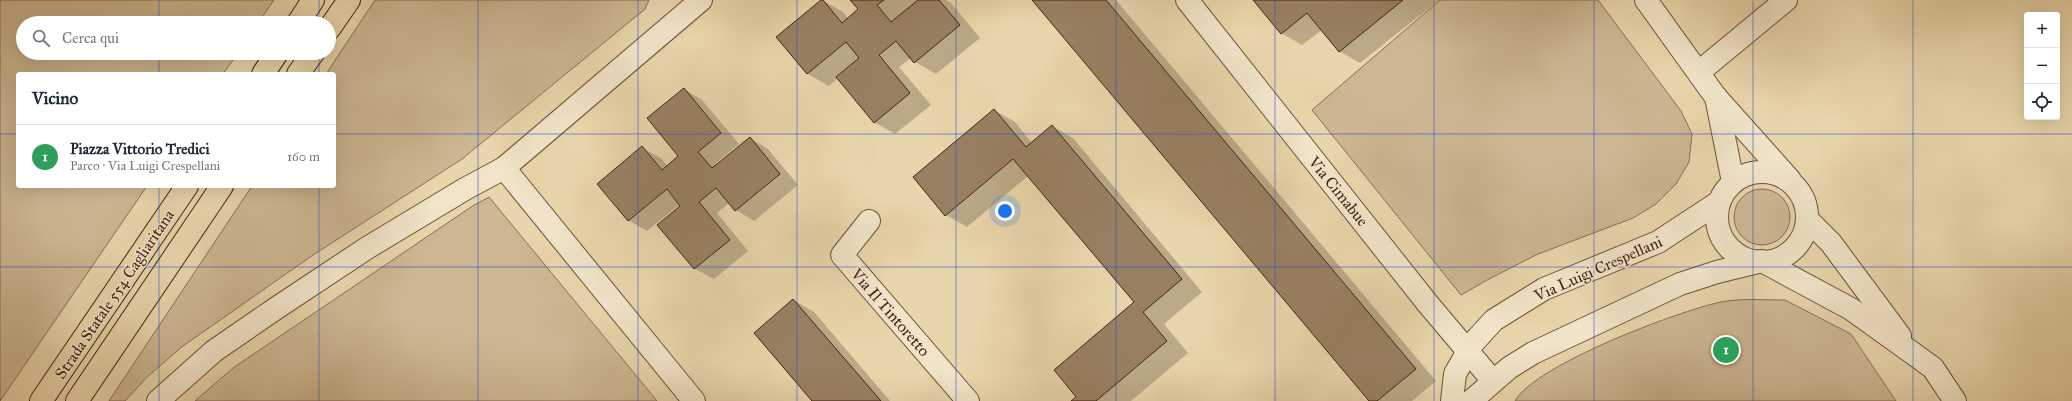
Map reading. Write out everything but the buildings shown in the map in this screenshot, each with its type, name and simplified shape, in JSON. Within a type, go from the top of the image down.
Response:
[{"type":"highway","points":[[303,16],[313,0]]},
{"type":"highway","points":[[336,19],[349,0]]},
{"type":"highway","points":[[264,72],[272,60]]},
{"type":"highway","points":[[299,72],[308,60]]},
{"type":"highway","name":"Strada Statale 554 Cagliaritana","points":[[40,401],[186,188]]},
{"type":"highway","name":"Strada Statale 554 Cagliaritana","points":[[77,401],[221,188]]},
{"type":"street","points":[[158,401],[214,351],[274,309],[367,248],[464,189],[504,168],[701,0]]},
{"type":"street","name":"Via Cimabue","points":[[1187,0],[1468,352],[1493,381]]},
{"type":"street","points":[[1646,0],[1715,96],[1795,186],[1802,196],[1806,207],[1807,220],[1804,235],[1795,248],[1783,257],[1769,262],[1755,262],[1743,258],[1731,250],[1723,239],[1717,221],[1719,202],[1725,191],[1733,182],[1745,175],[1758,172],[1772,173],[1784,177],[1795,186]]},
{"type":"street","points":[[1699,72],[1786,0]]},
{"type":"street","points":[[1715,96],[1733,182]]},
{"type":"street","points":[[504,168],[694,401]]},
{"type":"street","name":"Via Luigi Crespellani","points":[[1452,401],[1455,374],[1472,344],[1494,320],[1544,289],[1615,262],[1658,242],[1719,202]]},
{"type":"street","points":[[1807,220],[1831,242],[1911,352]]},
{"type":"street","name":"Via Il Tintoretto","points":[[869,221],[842,255],[968,401]]},
{"type":"street","points":[[1471,401],[1509,368],[1533,353],[1680,284],[1717,272],[1762,261],[1851,309],[1911,352],[1933,368],[1955,401]]},
{"type":"shaded area","points":[[0,0],[274,0],[263,16],[16,16],[16,60],[233,60],[224,72],[16,72],[16,188],[146,188],[0,401]]},
{"type":"shaded area","points":[[375,0],[649,0],[645,9],[462,159],[313,255],[183,346],[147,377],[125,401],[109,401],[251,188],[336,188],[336,72],[327,72]]},
{"type":"shaded area","points":[[1440,0],[1598,0],[1681,111],[1692,134],[1689,162],[1676,184],[1656,204],[1633,218],[1538,254],[1461,295],[1312,110]]},
{"type":"shaded area","points":[[1762,189],[1773,191],[1782,197],[1788,206],[1790,217],[1788,228],[1782,237],[1773,243],[1762,245],[1751,243],[1742,237],[1736,228],[1734,217],[1736,206],[1742,197],[1751,191]]},
{"type":"shaded area","points":[[489,197],[657,401],[195,401],[233,368],[471,207]]},
{"type":"shaded area","points":[[1745,300],[1785,300],[1851,334],[1896,401],[1515,401],[1528,387],[1578,356],[1609,341],[1673,316],[1721,302]]},
{"type":"place","name":"Piazza Vittorio Tredici","points":[[1726,350]]}]
